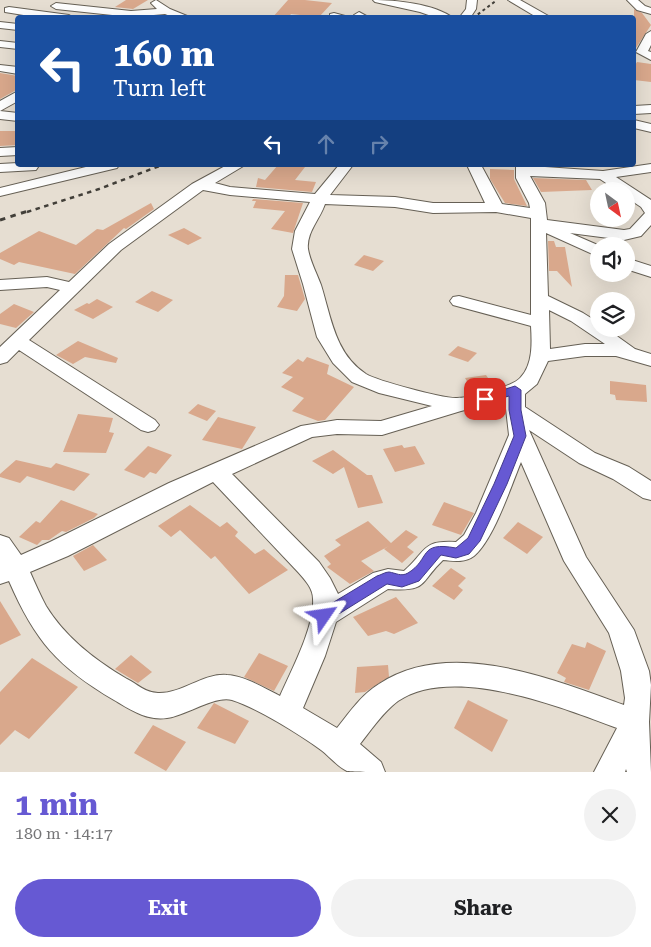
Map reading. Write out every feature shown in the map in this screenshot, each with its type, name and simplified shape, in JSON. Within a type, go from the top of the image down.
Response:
[{"type":"street","points":[[153,0],[166,11],[178,15]]},
{"type":"street","points":[[378,0],[423,9],[440,15]]},
{"type":"street","points":[[467,15],[472,9],[472,0]]},
{"type":"street","points":[[513,0],[541,15]]},
{"type":"street","points":[[632,0],[641,8],[651,11]]},
{"type":"street","points":[[56,6],[131,14],[166,11]]},
{"type":"street","points":[[9,10],[46,15]]},
{"type":"street","points":[[0,25],[15,27]]},
{"type":"street","points":[[651,34],[638,48],[651,57]]},
{"type":"street","points":[[0,44],[15,46]]},
{"type":"street","points":[[0,68],[15,70]]},
{"type":"street","points":[[0,90],[15,93]]},
{"type":"street","points":[[0,107],[15,96]]},
{"type":"street","points":[[636,110],[651,109]]},
{"type":"street","points":[[0,115],[15,118]]},
{"type":"street","points":[[636,124],[651,128]]},
{"type":"street","points":[[0,152],[15,152]]},
{"type":"street","points":[[636,166],[651,168]]},
{"type":"street","points":[[0,168],[16,167]]},
{"type":"street","points":[[24,187],[31,167]]},
{"type":"street","points":[[0,192],[104,167]]},
{"type":"street","points":[[0,358],[115,247],[201,185],[234,167]]},
{"type":"street","points":[[344,167],[319,199],[314,213],[303,231],[300,249],[312,284],[326,337],[340,359],[359,378],[386,389],[457,405]]},
{"type":"street","points":[[475,167],[493,203],[497,207]]},
{"type":"street","points":[[630,167],[603,175],[523,168],[523,178],[537,203],[539,219],[540,356],[530,380],[515,400],[520,436],[576,561],[621,630],[636,671],[643,728],[642,772]]},
{"type":"street","points":[[603,175],[647,204],[651,211]]},
{"type":"street","points":[[201,185],[230,191],[319,199],[395,202],[433,208],[497,207],[539,219],[624,235],[635,233],[651,216]]},
{"type":"street","points":[[539,219],[590,247]]},
{"type":"street","points":[[635,266],[651,272]]},
{"type":"street","points":[[0,285],[47,282],[73,288]]},
{"type":"street","points":[[539,298],[577,317],[629,353]]},
{"type":"street","points":[[459,301],[540,324]]},
{"type":"street","points":[[18,341],[148,425]]},
{"type":"street","points":[[540,356],[585,350],[617,350],[651,360]]},
{"type":"street","points":[[9,570],[59,549],[170,493],[308,431],[337,427],[382,428],[457,405],[497,397],[515,400],[587,458],[621,473],[651,492]]},
{"type":"street","points":[[324,616],[382,580],[388,578],[402,581],[414,577],[440,550],[456,553],[464,550],[480,528],[501,484],[520,436]]},
{"type":"street","points":[[217,472],[307,564],[320,582],[326,598],[324,616],[286,712]]},
{"type":"street","points":[[0,544],[9,570],[38,616],[80,664],[111,684],[147,704],[162,706],[181,702],[226,686],[242,691],[286,712],[340,746],[370,772]]},
{"type":"street","points":[[340,746],[388,693],[411,681],[434,677],[478,676],[516,681],[643,728]]},
{"type":"street","points":[[609,772],[643,728]]},
{"type":"building","points":[[126,0],[148,0],[133,9],[115,7]]},
{"type":"building","points":[[288,0],[332,3],[321,15],[275,15]]},
{"type":"building","points":[[634,9],[642,13],[651,25],[636,48],[636,15],[634,15]]},
{"type":"building","points":[[637,62],[651,64],[651,82],[636,80]]},
{"type":"building","points":[[0,73],[15,76],[15,91],[0,99]]},
{"type":"building","points":[[0,131],[15,131],[15,145],[0,146]]},
{"type":"building","points":[[276,167],[305,167],[295,180],[316,182],[312,192],[256,187],[258,178],[265,180]]},
{"type":"building","points":[[490,169],[514,170],[514,179],[527,206],[505,203],[490,179]]},
{"type":"building","points":[[533,178],[586,180],[590,187],[590,190],[541,192]]},
{"type":"building","points":[[253,199],[303,203],[293,233],[271,229],[285,211],[253,208],[256,201],[252,201]]},
{"type":"building","points":[[151,203],[154,209],[126,229],[124,228],[75,274],[19,262],[14,265],[0,259],[0,253],[39,231],[76,245],[97,229],[103,230]]},
{"type":"building","points":[[184,228],[202,238],[188,245],[168,235]]},
{"type":"building","points":[[548,241],[554,241],[556,247],[565,247],[572,287],[557,271],[549,271]]},
{"type":"building","points":[[364,255],[384,261],[373,271],[354,265]]},
{"type":"building","points":[[285,275],[298,275],[305,299],[297,311],[277,307],[284,296]]},
{"type":"building","points":[[152,291],[173,300],[158,312],[135,302]]},
{"type":"building","points":[[97,299],[113,307],[93,319],[74,310],[87,303],[89,304]]},
{"type":"building","points":[[14,304],[34,312],[16,328],[0,324],[0,314]]},
{"type":"building","points":[[78,341],[118,358],[116,363],[85,357],[73,364],[56,355]]},
{"type":"building","points":[[458,346],[477,353],[468,362],[448,355]]},
{"type":"building","points":[[307,357],[329,365],[327,374],[354,387],[325,420],[318,421],[292,411],[304,398],[281,387],[293,377],[282,373],[298,359],[303,362]]},
{"type":"building","points":[[486,375],[495,388],[474,393],[465,378]]},
{"type":"building","points":[[610,381],[646,385],[647,402],[616,400],[615,395],[610,394]]},
{"type":"building","points":[[198,404],[216,411],[207,421],[188,413]]},
{"type":"building","points":[[78,414],[113,418],[109,432],[114,433],[106,453],[63,452]]},
{"type":"building","points":[[218,417],[256,427],[242,449],[202,440]]},
{"type":"building","points":[[402,445],[404,448],[415,446],[425,464],[395,472],[383,449]]},
{"type":"building","points":[[148,446],[172,455],[156,474],[150,472],[144,478],[124,470]]},
{"type":"building","points":[[333,450],[367,475],[372,475],[383,503],[358,508],[344,467],[333,474],[312,461]]},
{"type":"building","points":[[16,460],[51,468],[56,463],[90,474],[74,491],[27,476],[20,483],[0,477],[0,474]]},
{"type":"building","points":[[61,500],[98,514],[94,518],[66,532],[62,531],[49,540],[42,540],[37,545],[19,537],[36,521],[40,523]]},
{"type":"building","points":[[444,502],[474,513],[461,535],[432,525]]},
{"type":"building","points":[[190,505],[220,527],[227,522],[238,532],[235,536],[255,554],[264,549],[288,570],[249,594],[215,556],[211,559],[180,530],[171,537],[158,526]]},
{"type":"building","points":[[368,521],[391,543],[406,530],[418,537],[407,547],[414,552],[402,563],[384,549],[389,546],[361,561],[374,571],[350,584],[327,567],[331,564],[324,556],[341,545],[335,540]]},
{"type":"building","points":[[518,522],[543,537],[527,554],[503,538]]},
{"type":"building","points":[[93,545],[107,560],[84,571],[73,556]]},
{"type":"building","points":[[451,568],[466,578],[458,586],[463,590],[454,600],[432,586]]},
{"type":"building","points":[[396,597],[418,623],[394,634],[386,631],[368,636],[353,617]]},
{"type":"building","points":[[0,601],[21,635],[0,645]]},
{"type":"building","points":[[587,642],[606,651],[589,690],[564,682],[566,678],[557,673],[572,644],[585,648]]},
{"type":"building","points":[[259,653],[288,666],[274,691],[244,677]]},
{"type":"building","points":[[131,655],[152,672],[138,683],[115,669]]},
{"type":"building","points":[[32,658],[78,687],[29,739],[15,730],[0,745],[0,692]]},
{"type":"building","points":[[388,665],[389,677],[365,692],[355,693],[357,667]]},
{"type":"building","points":[[468,700],[508,720],[492,752],[454,728]]},
{"type":"building","points":[[214,703],[249,721],[235,744],[197,728]]},
{"type":"building","points":[[153,725],[186,742],[166,771],[134,753]]},
{"type":"railway","points":[[477,15],[497,0]]},
{"type":"railway","points":[[27,212],[99,189],[157,167]]},
{"type":"railway","points":[[0,220],[31,210]]},
{"type":"route","points":[[324,616],[382,580],[388,578],[402,581],[414,577],[436,552],[440,550],[456,553],[464,550],[473,541],[501,484],[520,436],[515,410],[515,390],[497,397],[485,399]]}]
